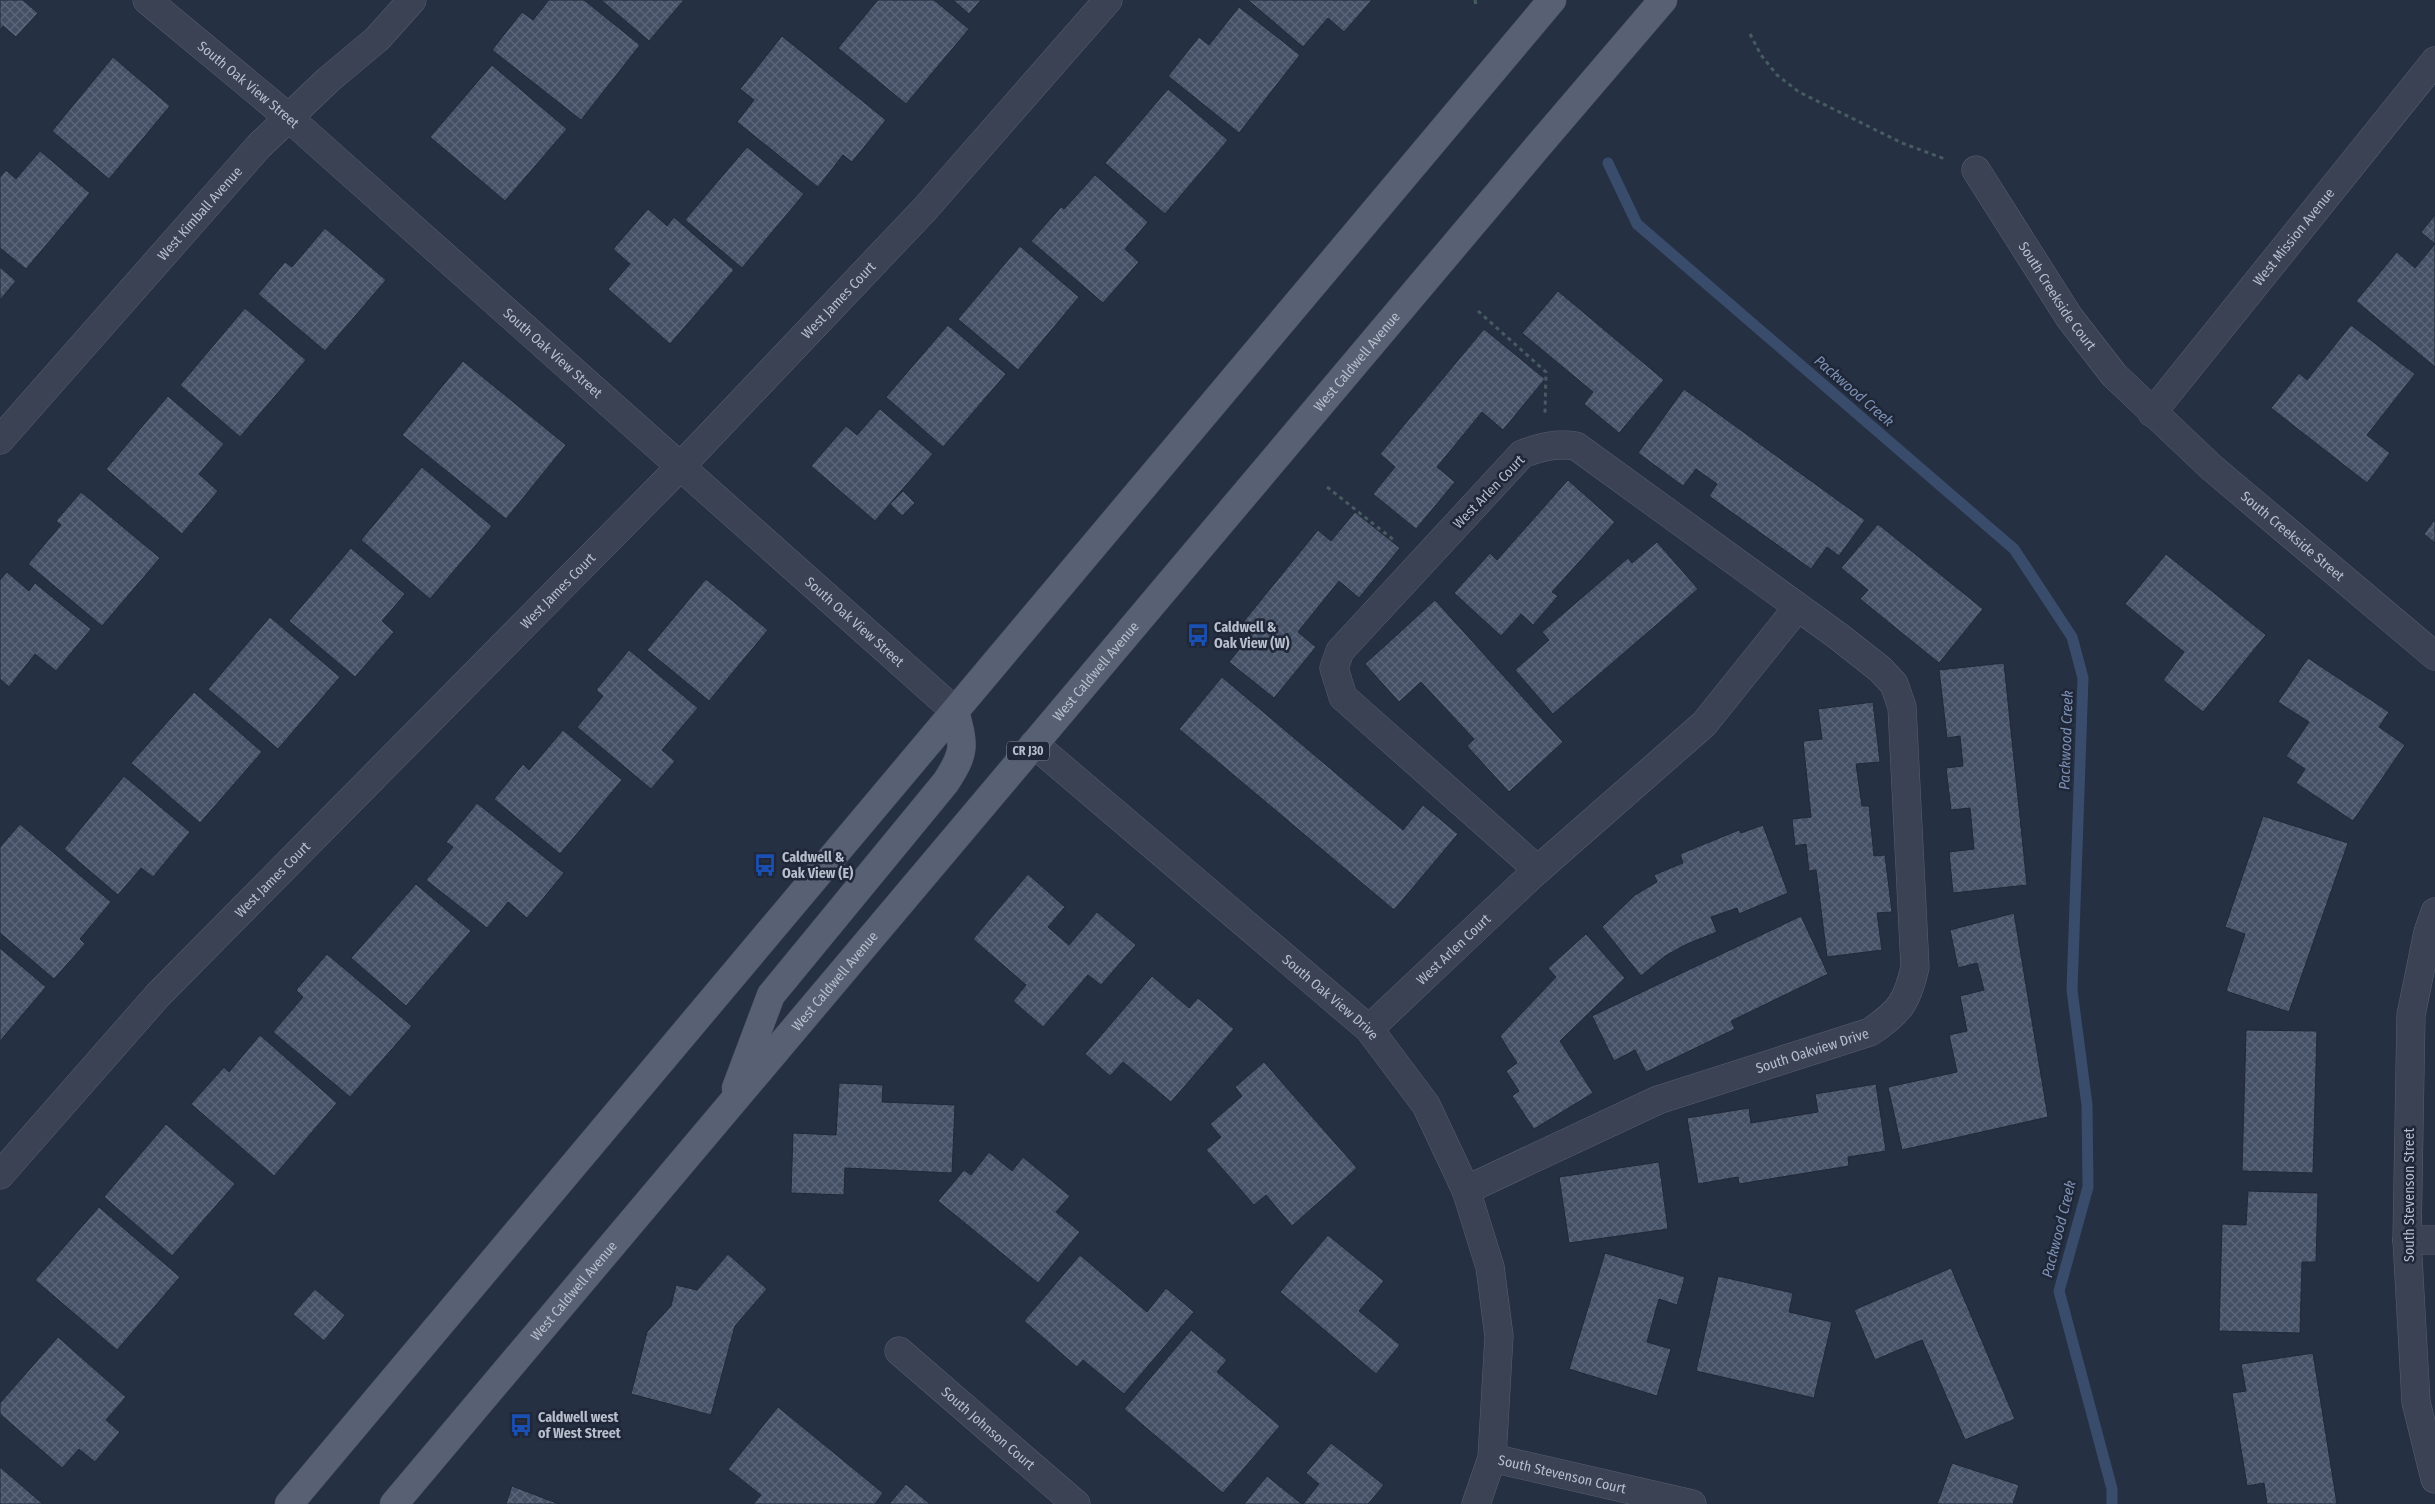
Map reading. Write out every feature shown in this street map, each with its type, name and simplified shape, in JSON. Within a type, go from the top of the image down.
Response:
[{"type":"main road","points":[[289,1504],[1552,0]]},
{"type":"main road","name":"West Caldwell Avenue","points":[[394,1504],[1539,144],[1663,0]]},
{"type":"main road","points":[[727,1109],[772,995],[946,782],[958,763],[963,744],[955,711]]},
{"type":"street","name":"South Oak View Street","points":[[147,0],[288,117],[955,711]]},
{"type":"street","name":"West Kimball Avenue","points":[[0,440],[259,146],[288,117],[378,39],[412,0]]},
{"type":"street","name":"West James Court","points":[[0,1175],[158,995],[680,467],[924,210],[1108,0]]},
{"type":"street","name":"West Mission Avenue","points":[[2152,413],[2435,61]]},
{"type":"street","name":"South Creekside Court","points":[[1976,170],[2068,317],[2114,375],[2152,413]]},
{"type":"street","name":"South Creekside Street","points":[[2152,413],[2211,467],[2435,656]]},
{"type":"street","name":"West Arlen Court","points":[[1538,870],[1348,702],[1343,697],[1334,668],[1340,651],[1522,454],[1545,446],[1563,444],[1576,446],[1798,607],[1880,669],[1894,684],[1902,707],[1903,736]]},
{"type":"street","name":"West Arlen Court","points":[[1369,1029],[1538,870],[1704,724],[1798,607]]},
{"type":"street","name":"South Oakview Drive","points":[[1466,1190],[1658,1100],[1870,1032],[1886,1021],[1903,1005],[1915,967],[1903,736]]},
{"type":"street","name":"South Oak View Drive","points":[[1034,744],[1369,1029],[1426,1105],[1466,1190],[1490,1267],[1500,1336],[1492,1458],[1476,1504]]},
{"type":"street","name":"South Stevenson Street","points":[[2435,912],[2428,932],[2411,1015],[2407,1240],[2416,1402],[2435,1479]]},
{"type":"street","points":[[2407,1240],[2435,1240]]},
{"type":"street","name":"South Johnson Court","points":[[899,1351],[1076,1504]]},
{"type":"street","name":"South Stevenson Court","points":[[1492,1458],[1692,1504]]},
{"type":"path","points":[[1475,0],[1476,5]]},
{"type":"path","points":[[1750,34],[1761,55],[1777,75],[1799,92],[1902,143],[1976,170]]},
{"type":"path","points":[[1478,311],[1546,372],[1545,446]]},
{"type":"path","points":[[1327,487],[1422,562]]},
{"type":"building","points":[[0,0],[23,0],[38,13],[16,37],[3,26],[0,30]]},
{"type":"building","points":[[549,0],[584,0],[640,45],[581,120],[492,50],[522,12],[533,20]]},
{"type":"building","points":[[601,0],[684,0],[649,41]]},
{"type":"building","points":[[878,0],[934,0],[969,29],[906,104],[838,48]]},
{"type":"building","points":[[953,0],[981,0],[969,14]]},
{"type":"building","points":[[1248,0],[1372,0],[1344,32],[1328,18],[1303,47]]},
{"type":"building","points":[[1239,7],[1300,55],[1239,133],[1168,76],[1199,37],[1209,45]]},
{"type":"building","points":[[782,36],[886,120],[852,162],[843,155],[818,187],[737,122],[754,100],[740,89]]},
{"type":"building","points":[[113,57],[170,106],[109,179],[52,131]]},
{"type":"building","points":[[492,65],[567,129],[505,201],[430,137]]},
{"type":"building","points":[[1168,89],[1228,140],[1165,214],[1105,163]]},
{"type":"building","points":[[747,147],[804,194],[742,268],[685,220]]},
{"type":"building","points":[[40,151],[90,193],[26,269],[0,248],[0,177],[6,170],[16,179]]},
{"type":"building","points":[[1095,175],[1148,222],[1125,249],[1139,262],[1103,303],[1031,241],[1061,207],[1064,209]]},
{"type":"building","points":[[648,209],[667,226],[674,217],[734,270],[670,344],[608,289],[630,264],[613,249]]},
{"type":"building","points":[[2435,215],[2435,244],[2421,232]]},
{"type":"building","points":[[325,228],[386,280],[325,351],[258,294],[285,262],[292,267]]},
{"type":"building","points":[[2435,244],[2435,367],[2356,301],[2397,252],[2415,268]]},
{"type":"building","points":[[1020,246],[1079,297],[1018,370],[958,319]]},
{"type":"building","points":[[0,267],[16,281],[0,300]]},
{"type":"building","points":[[1558,291],[1664,380],[1619,433],[1584,404],[1593,392],[1522,333]]},
{"type":"building","points":[[245,308],[306,360],[240,437],[180,385]]},
{"type":"building","points":[[948,325],[1006,374],[943,447],[886,397]]},
{"type":"building","points":[[2351,325],[2415,374],[2367,435],[2390,453],[2367,483],[2271,408],[2299,373],[2307,380]]},
{"type":"building","points":[[1484,329],[1545,379],[1503,430],[1482,412],[1437,467],[1455,482],[1416,529],[1373,494],[1395,467],[1380,454]]},
{"type":"building","points":[[463,361],[566,445],[506,519],[402,435]]},
{"type":"building","points":[[1684,389],[1865,520],[1839,556],[1827,547],[1811,569],[1709,496],[1717,484],[1696,469],[1683,486],[1638,453]]},
{"type":"building","points":[[168,396],[224,444],[199,474],[218,491],[182,534],[106,469]]},
{"type":"building","points":[[880,409],[933,454],[875,521],[811,466],[846,426],[857,435]]},
{"type":"building","points":[[422,467],[492,526],[430,599],[361,540]]},
{"type":"building","points":[[1568,480],[1615,522],[1552,592],[1558,596],[1533,625],[1521,614],[1501,636],[1454,593],[1490,553],[1497,560]]},
{"type":"building","points":[[903,491],[915,503],[902,516],[890,504]]},
{"type":"building","points":[[81,492],[160,558],[102,626],[28,564],[61,525],[56,521]]},
{"type":"building","points":[[1355,512],[1400,548],[1359,598],[1339,581],[1298,632],[1316,647],[1274,698],[1229,662],[1251,635],[1240,626],[1318,530],[1331,541]]},
{"type":"building","points":[[2435,519],[2435,543],[2424,534]]},
{"type":"building","points":[[1878,524],[1983,609],[1939,663],[1860,599],[1868,590],[1841,568]]},
{"type":"building","points":[[1657,542],[1698,589],[1553,714],[1515,670],[1549,640],[1542,632],[1628,558],[1632,563]]},
{"type":"building","points":[[351,548],[405,594],[382,621],[394,632],[355,677],[289,621]]},
{"type":"building","points":[[2166,554],[2266,635],[2203,712],[2163,680],[2184,652],[2125,604]]},
{"type":"building","points":[[7,572],[29,591],[35,583],[91,629],[56,671],[35,654],[9,687],[0,679],[0,580]]},
{"type":"building","points":[[706,579],[768,630],[709,701],[647,650]]},
{"type":"building","points":[[1435,600],[1563,742],[1509,792],[1467,746],[1474,739],[1421,682],[1399,702],[1365,664]]},
{"type":"building","points":[[270,617],[340,677],[278,749],[208,689]]},
{"type":"building","points":[[629,650],[698,708],[662,750],[675,761],[651,789],[577,727],[603,696],[596,690]]},
{"type":"building","points":[[2308,658],[2389,712],[2379,727],[2405,745],[2353,821],[2296,783],[2305,769],[2286,756],[2309,722],[2278,702]]},
{"type":"building","points":[[2004,663],[2027,885],[1953,893],[1949,852],[1974,849],[1970,808],[1951,810],[1946,768],[1963,766],[1960,736],[1947,738],[1939,670]]},
{"type":"building","points":[[1222,677],[1403,830],[1423,805],[1458,834],[1394,910],[1179,729]]},
{"type":"building","points":[[194,692],[262,752],[200,823],[131,763]]},
{"type":"building","points":[[1873,702],[1880,762],[1856,764],[1862,806],[1869,806],[1874,856],[1885,855],[1892,912],[1877,913],[1882,950],[1827,957],[1816,870],[1809,871],[1806,844],[1795,846],[1792,819],[1811,817],[1803,741],[1822,739],[1818,709]]},
{"type":"building","points":[[563,730],[622,780],[560,854],[494,799],[523,764],[529,770]]},
{"type":"building","points":[[124,776],[190,832],[153,877],[141,868],[118,895],[64,849]]},
{"type":"building","points":[[477,803],[564,873],[527,918],[508,902],[487,928],[426,880],[453,847],[446,842]]},
{"type":"building","points":[[2263,816],[2348,843],[2289,1012],[2226,991],[2245,934],[2225,927]]},
{"type":"building","points":[[20,824],[111,902],[80,939],[85,944],[54,979],[0,933],[0,847]]},
{"type":"building","points":[[1763,825],[1788,893],[1739,914],[1737,908],[1711,917],[1717,932],[1687,944],[1665,956],[1641,976],[1602,927],[1635,895],[1657,882],[1654,875],[1683,863],[1680,854],[1739,830],[1741,833]]},
{"type":"building","points":[[1028,874],[1065,907],[1048,927],[1069,945],[1097,912],[1136,945],[1101,985],[1088,975],[1043,1027],[1013,1001],[1026,985],[973,939]]},
{"type":"building","points":[[416,884],[471,931],[406,1006],[351,958]]},
{"type":"building","points":[[2014,913],[2048,1117],[1902,1150],[1888,1087],[1957,1072],[1949,1035],[1967,1031],[1960,996],[1984,990],[1977,963],[1958,968],[1950,930]]},
{"type":"building","points":[[1801,916],[1828,974],[1731,1021],[1735,1029],[1646,1072],[1635,1050],[1614,1061],[1592,1016]]},
{"type":"building","points":[[1586,934],[1625,978],[1560,1041],[1593,1093],[1534,1129],[1512,1096],[1519,1091],[1506,1071],[1517,1063],[1500,1036],[1556,977],[1548,968]]},
{"type":"building","points":[[0,948],[46,987],[0,1041]]},
{"type":"building","points":[[327,954],[412,1026],[350,1097],[273,1032],[303,997],[296,990]]},
{"type":"building","points":[[1152,976],[1189,1008],[1198,998],[1234,1029],[1171,1102],[1123,1062],[1110,1076],[1085,1054]]},
{"type":"building","points":[[2246,1030],[2317,1031],[2313,1173],[2242,1171]]},
{"type":"building","points":[[260,1035],[337,1103],[274,1176],[191,1104],[224,1067],[229,1072]]},
{"type":"building","points":[[1264,1062],[1357,1168],[1292,1226],[1266,1195],[1254,1205],[1206,1150],[1221,1137],[1210,1124],[1242,1096],[1235,1087]]},
{"type":"building","points":[[839,1083],[883,1085],[882,1102],[955,1105],[952,1173],[845,1168],[844,1195],[791,1193],[793,1133],[836,1135]]},
{"type":"building","points":[[1876,1084],[1886,1151],[1848,1157],[1849,1166],[1739,1184],[1738,1177],[1698,1184],[1687,1118],[1749,1108],[1751,1123],[1818,1112],[1815,1094]]},
{"type":"building","points":[[166,1124],[235,1184],[172,1256],[104,1197]]},
{"type":"building","points":[[989,1152],[1012,1171],[1023,1157],[1070,1196],[1056,1212],[1080,1232],[1038,1283],[938,1201],[964,1170],[971,1175]]},
{"type":"building","points":[[1659,1162],[1668,1229],[1569,1243],[1559,1177]]},
{"type":"building","points":[[2248,1191],[2318,1193],[2316,1262],[2302,1262],[2300,1333],[2219,1331],[2222,1224],[2246,1225]]},
{"type":"building","points":[[99,1207],[180,1277],[117,1350],[35,1280]]},
{"type":"building","points":[[1328,1235],[1384,1281],[1359,1311],[1400,1345],[1376,1374],[1280,1292]]},
{"type":"building","points":[[1605,1253],[1685,1277],[1677,1305],[1659,1299],[1647,1342],[1671,1349],[1657,1396],[1569,1369]]},
{"type":"building","points":[[728,1254],[767,1289],[735,1326],[711,1415],[631,1394],[647,1332],[671,1306],[676,1285],[697,1290]]},
{"type":"building","points":[[1080,1255],[1147,1312],[1166,1288],[1194,1312],[1124,1394],[1083,1360],[1077,1367],[1024,1321]]},
{"type":"building","points":[[1951,1268],[2015,1419],[1965,1440],[1922,1340],[1875,1360],[1854,1310]]},
{"type":"building","points":[[1718,1276],[1793,1293],[1789,1312],[1832,1322],[1814,1398],[1696,1371]]},
{"type":"building","points":[[315,1289],[345,1315],[324,1341],[293,1314]]},
{"type":"building","points":[[1191,1330],[1227,1360],[1217,1372],[1280,1426],[1223,1493],[1124,1409]]},
{"type":"building","points":[[58,1337],[126,1397],[106,1420],[120,1432],[95,1462],[79,1449],[62,1468],[0,1414],[0,1403]]},
{"type":"building","points":[[2313,1353],[2337,1504],[2267,1504],[2264,1483],[2247,1486],[2232,1393],[2246,1391],[2241,1364]]},
{"type":"building","points":[[778,1407],[883,1493],[875,1504],[753,1504],[761,1495],[728,1469]]},
{"type":"building","points":[[1331,1443],[1384,1485],[1368,1504],[1303,1504],[1319,1484],[1306,1473]]},
{"type":"building","points":[[1952,1463],[2019,1485],[2013,1504],[1937,1504]]},
{"type":"building","points":[[0,1467],[43,1504],[0,1504]]},
{"type":"building","points":[[1267,1476],[1302,1504],[1244,1504]]},
{"type":"building","points":[[906,1484],[930,1504],[889,1504]]},
{"type":"building","points":[[512,1486],[559,1504],[506,1504]]},
{"type":"waterway","name":"Packwood Creek","points":[[1608,163],[1637,224],[2014,549],[2072,637],[2083,678],[2072,990],[2087,1105],[2088,1187],[2059,1291],[2112,1489],[2112,1504]]},
{"type":"place","name":"Caldwell & Oak View (W)","points":[[1198,635]]},
{"type":"place","name":"Caldwell & Oak View (E)","points":[[765,865]]},
{"type":"place","name":"Caldwell west of West Street","points":[[521,1425]]}]
